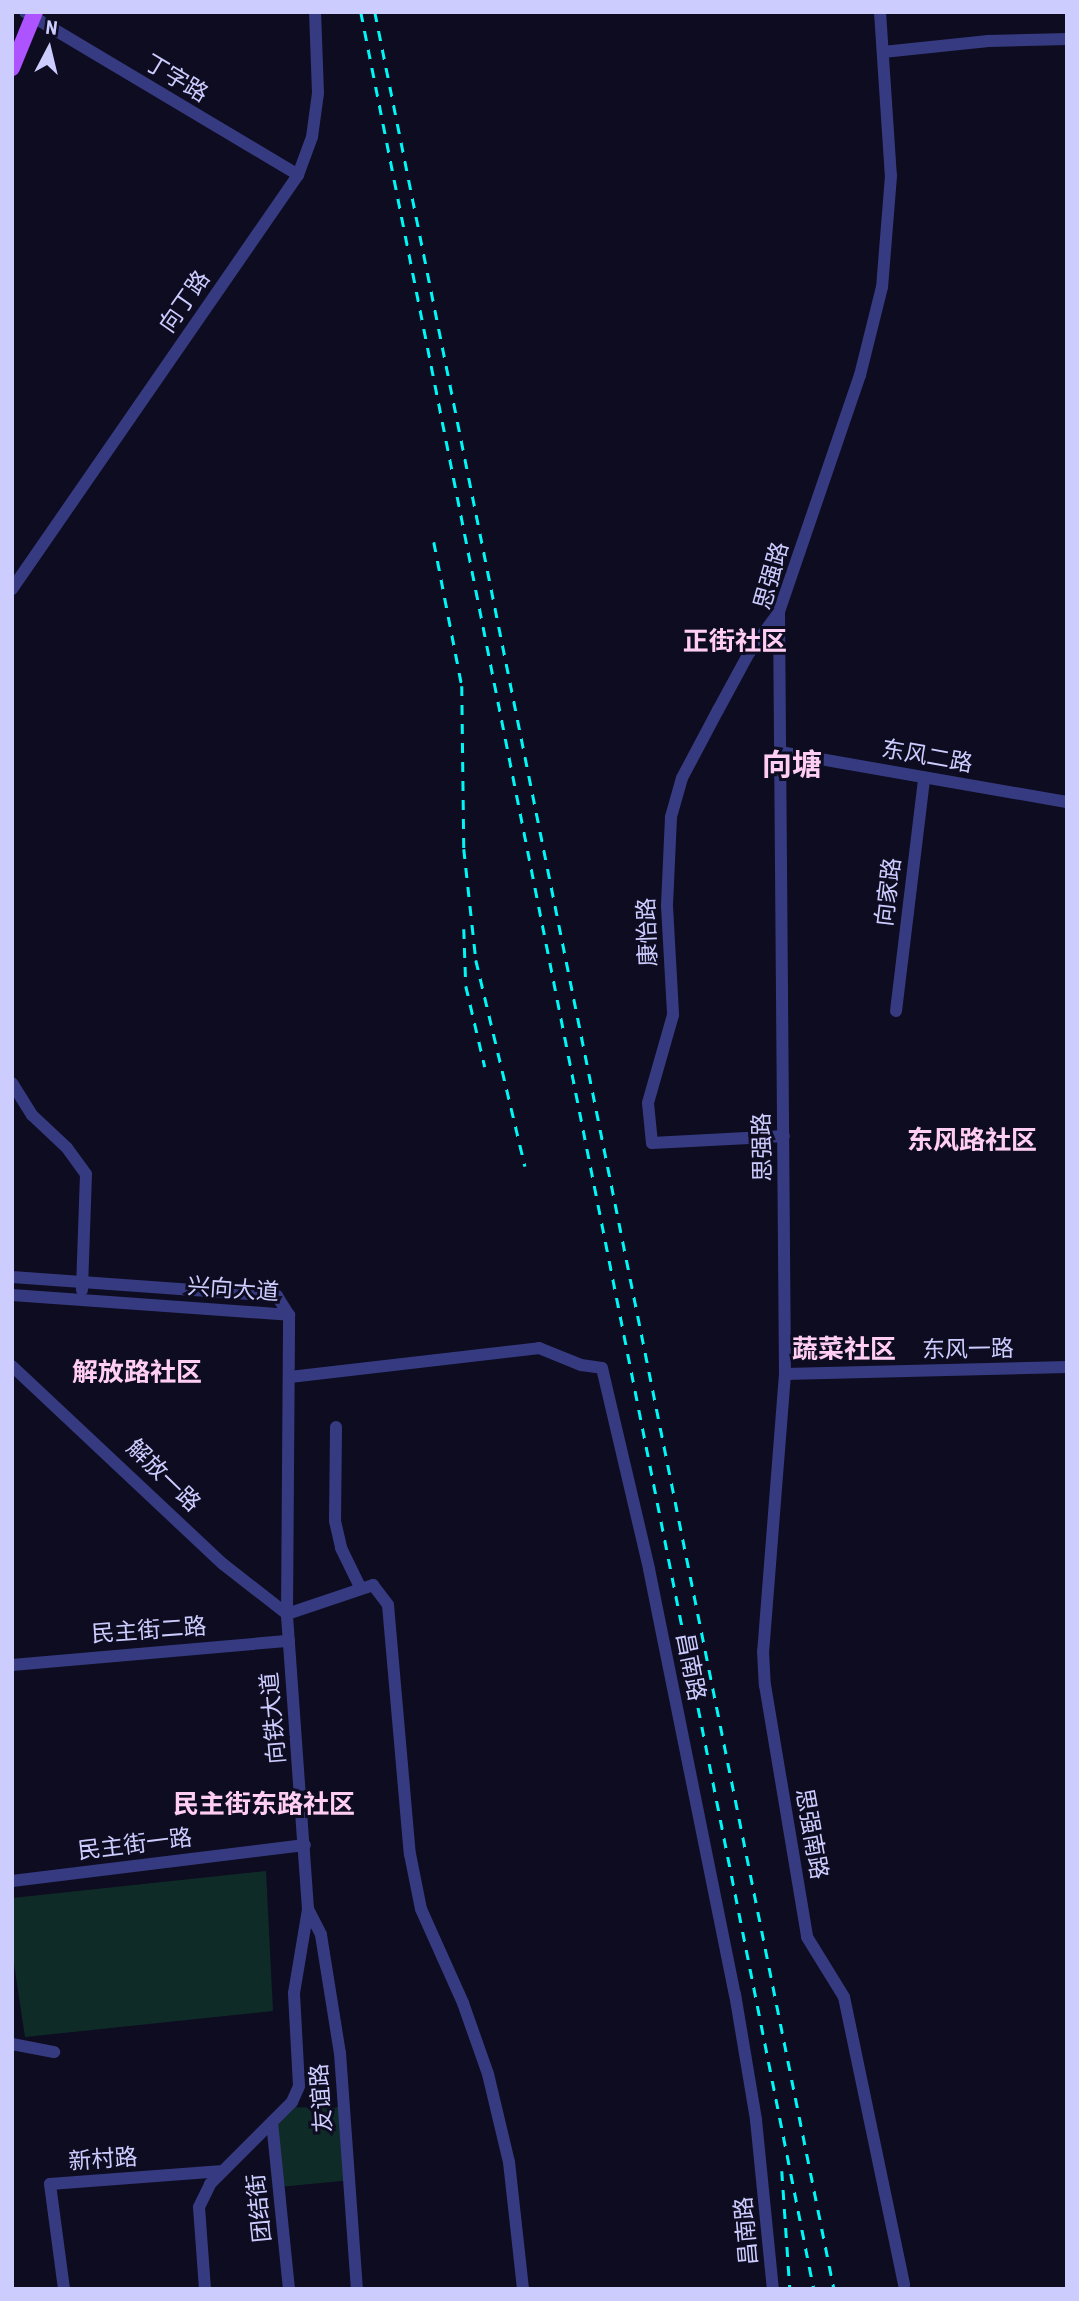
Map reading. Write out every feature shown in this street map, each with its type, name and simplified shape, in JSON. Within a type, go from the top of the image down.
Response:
[{"type":"main road","points":[[12,68],[31,14]]},
{"type":"street","name":"向丁路","points":[[12,589],[298,175],[312,137],[318,93],[316,12]]},
{"type":"street","name":"思强路","points":[[785,1374],[779,612],[860,375],[882,287],[891,176],[880,12]]},
{"type":"street","name":"丁字路","points":[[31,14],[298,175]]},
{"type":"street","points":[[883,52],[988,41],[1067,40]]},
{"type":"street","name":"康怡路","points":[[779,612],[749,653],[682,778],[671,817],[667,906],[673,1015],[648,1103],[652,1143],[784,1136]]},
{"type":"street","name":"东风二路","points":[[780,752],[1067,802]]},
{"type":"street","name":"向家路","points":[[896,1012],[924,778]]},
{"type":"street","points":[[12,1083],[32,1115],[86,1174],[83,1282],[80,1300]]},
{"type":"street","name":"兴向大道","points":[[12,1277],[277,1296],[289,1315]]},
{"type":"street","name":"兴向大道","points":[[12,1295],[289,1315]]},
{"type":"street","name":"向铁大道","points":[[205,2289],[199,2207],[223,2172],[292,2102],[299,2086],[294,1993],[308,1909],[287,1614],[289,1315]]},
{"type":"street","name":"昌南路","points":[[290,1377],[539,1349],[581,1366],[602,1368],[649,1569],[735,1994],[756,2120],[773,2289]]},
{"type":"street","name":"解放一路","points":[[12,1366],[223,1564],[287,1614]]},
{"type":"street","name":"东风一路","points":[[785,1374],[1067,1367]]},
{"type":"street","name":"思强南路","points":[[785,1374],[763,1651],[765,1685],[807,1937],[844,1997],[904,2285]]},
{"type":"street","points":[[336,1427],[335,1521],[341,1548],[360,1587]]},
{"type":"street","points":[[287,1614],[360,1587],[373,1585],[388,1605],[410,1854],[421,1909],[463,2003],[488,2074],[509,2162],[523,2289]]},
{"type":"street","name":"民主街二路","points":[[12,1665],[289,1641]]},
{"type":"street","name":"民主街一路","points":[[12,1881],[305,1845]]},
{"type":"street","name":"友谊路","points":[[308,1909],[321,1935],[339,2040],[357,2289]]},
{"type":"street","points":[[12,2044],[54,2052]]},
{"type":"street","name":"团结街","points":[[272,2122],[289,2289]]},
{"type":"street","name":"新村路","points":[[64,2289],[50,2185],[223,2172]]},
{"type":"green space","points":[[266,1871],[273,2011],[25,2037],[12,1950],[12,1898]]},
{"type":"green space","points":[[349,2100],[352,2180],[279,2187],[274,2120],[285,2107],[335,2108]]},
{"type":"railway","points":[[361,12],[814,2289]]},
{"type":"railway","points":[[375,12],[834,2289]]},
{"type":"railway","points":[[434,542],[462,686],[464,849],[476,960],[525,1166]]},
{"type":"railway","points":[[464,929],[466,986],[485,1067]]},
{"type":"railway","points":[[782,2171],[790,2289]]},
{"type":"district","name":"正街社区","points":[[735,642]]},
{"type":"district","name":"向塘","points":[[792,765]]},
{"type":"district","name":"东风路社区","points":[[972,1141]]},
{"type":"district","name":"蔬菜社区","points":[[844,1350]]},
{"type":"district","name":"解放路社区","points":[[137,1373]]},
{"type":"district","name":"民主街东路社区","points":[[264,1805]]}]
